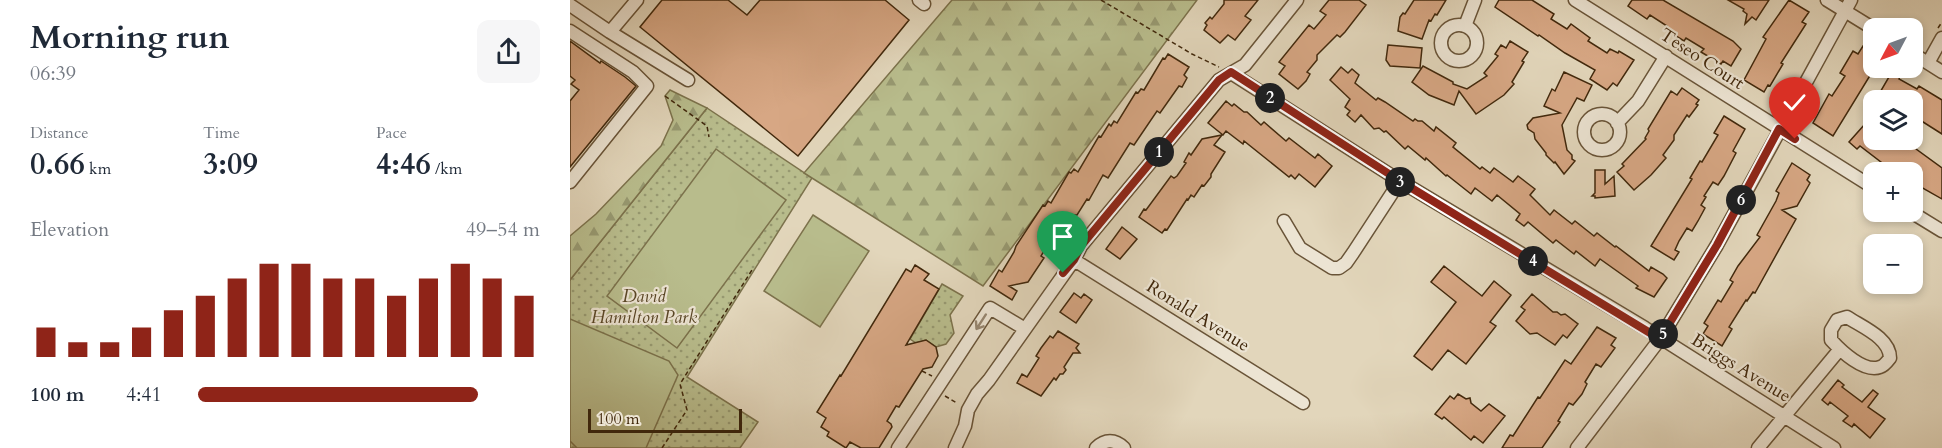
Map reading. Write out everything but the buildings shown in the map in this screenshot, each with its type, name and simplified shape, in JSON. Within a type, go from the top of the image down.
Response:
[{"type":"street","points":[[610,32],[637,0]]},
{"type":"street","points":[[955,448],[976,394],[1074,260],[1081,246],[1219,80],[1245,65],[1297,0]]},
{"type":"street","points":[[1465,26],[1475,0]]},
{"type":"street","name":"Teseo Court","points":[[1575,0],[1863,181]]},
{"type":"street","points":[[1827,0],[1848,6],[1863,19]]},
{"type":"street","points":[[570,5],[688,80]]},
{"type":"street","points":[[1577,448],[1660,339],[1717,245],[1848,6]]},
{"type":"street","points":[[570,31],[633,72],[647,86],[570,182]]},
{"type":"street","points":[[1928,63],[1942,38]]},
{"type":"street","points":[[1617,123],[1638,101],[1666,56]]},
{"type":"street","points":[[1923,60],[1942,72]]},
{"type":"street","name":"Briggs Avenue","points":[[1231,72],[1400,181],[1834,448]]},
{"type":"street","points":[[1284,221],[1300,248],[1332,268],[1339,268],[1346,263],[1400,181]]},
{"type":"street","points":[[1923,219],[1942,231]]},
{"type":"street","name":"Ronald Avenue","points":[[1074,260],[1303,404]]},
{"type":"street","points":[[898,448],[990,308],[1025,329]]},
{"type":"street","points":[[1847,317],[1886,344],[1890,358],[1882,367],[1872,369],[1840,349],[1831,340],[1832,330],[1837,320],[1847,317]]},
{"type":"street","points":[[1758,448],[1840,349]]},
{"type":"street","points":[[1096,448],[1103,442],[1109,441],[1120,444],[1124,448]]},
{"type":"path","points":[[1101,0],[1192,54],[1231,72]]},
{"type":"path","points":[[665,96],[707,126],[709,137]]},
{"type":"path","points":[[662,448],[687,410],[680,384],[752,270]]},
{"type":"path","points":[[922,371],[933,377]]},
{"type":"green space","points":[[952,0],[1197,0],[983,286],[804,173]]},
{"type":"green space","points":[[670,90],[707,108],[570,280],[570,236],[596,214],[661,146],[673,120],[665,96]]},
{"type":"green space","name":"David Hamilton Park","points":[[707,108],[812,178],[687,377],[758,422],[740,448],[570,448],[570,280]]},
{"type":"green space","points":[[716,149],[786,200],[677,348],[607,296]]},
{"type":"green space","points":[[813,215],[869,251],[820,327],[764,291]]},
{"type":"green space","points":[[942,284],[963,296],[950,315],[954,333],[946,344],[936,347],[926,340],[916,343],[910,339]]},
{"type":"green space","points":[[570,319],[669,361],[678,375],[646,448],[577,448],[570,441]]},
{"type":"route","points":[[1063,273],[1074,260],[1081,246],[1219,80],[1231,72],[1400,181],[1660,339],[1717,245],[1779,129],[1795,139]]}]
